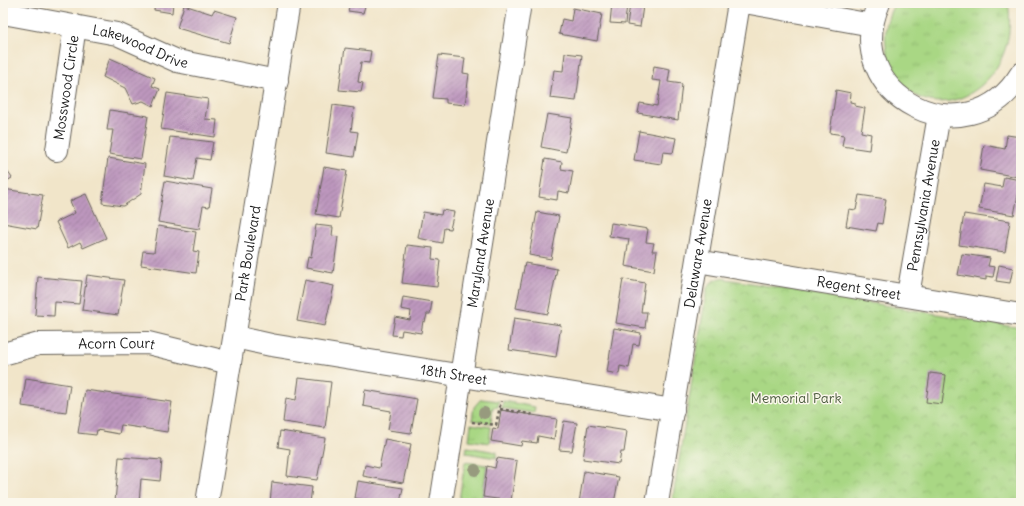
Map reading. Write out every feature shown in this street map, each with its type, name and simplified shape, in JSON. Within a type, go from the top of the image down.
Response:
[{"type":"street","name":"Park Boulevard","points":[[207,503],[289,3]]},
{"type":"street","name":"Maryland Avenue","points":[[441,503],[520,3]]},
{"type":"street","name":"Delaware Avenue","points":[[658,503],[739,3]]},
{"type":"street","points":[[750,3],[872,25]]},
{"type":"street","points":[[879,3],[872,25],[871,39],[877,66],[891,89],[913,106],[939,115],[953,116],[980,111],[1003,96],[1021,74]]},
{"type":"street","name":"Lakewood Drive","points":[[3,13],[117,34],[177,61],[276,82]]},
{"type":"street","name":"Mosswood Circle","points":[[57,150],[75,26]]},
{"type":"street","name":"Pennsylvania Avenue","points":[[908,295],[939,115]]},
{"type":"street","name":"Regent Street","points":[[697,261],[1021,315]]},
{"type":"street","name":"18th Street","points":[[235,337],[271,345],[673,410]]},
{"type":"street","name":"Acorn Court","points":[[3,354],[39,344],[148,343],[230,363]]},
{"type":"path","points":[[470,422],[496,425],[502,399]]},
{"type":"path","points":[[500,409],[535,415]]},
{"type":"green space","points":[[895,3],[1008,3],[1009,35],[1000,62],[984,83],[964,97],[942,102],[920,98],[901,83],[886,49],[885,36],[887,22]]},
{"type":"green space","name":"Memorial Park","points":[[720,278],[1021,328],[1021,503],[672,503],[707,288],[713,281]]},
{"type":"green space","points":[[481,399],[499,401],[498,407],[493,407],[491,423],[472,420],[474,407]]},
{"type":"green space","points":[[503,401],[535,407],[534,413],[502,408]]},
{"type":"green space","points":[[471,424],[491,427],[489,443],[469,440]]},
{"type":"green space","points":[[467,447],[497,452],[496,458],[466,453]]},
{"type":"green space","points":[[465,462],[487,465],[482,498],[504,501],[503,503],[478,503],[459,500]]},
{"type":"building","points":[[155,3],[173,3],[172,13],[154,10]]},
{"type":"building","points":[[350,3],[366,3],[363,13],[348,11]]},
{"type":"building","points":[[612,3],[627,3],[625,24],[610,23]]},
{"type":"building","points":[[630,4],[643,6],[640,27],[627,25]]},
{"type":"building","points":[[184,5],[212,14],[214,10],[237,17],[229,43],[177,28]]},
{"type":"building","points":[[573,8],[602,14],[597,41],[559,34],[562,19],[571,21]]},
{"type":"building","points":[[345,48],[371,51],[369,63],[361,62],[358,82],[363,83],[361,92],[339,90]]},
{"type":"building","points":[[565,53],[582,55],[576,101],[550,98],[554,70],[563,71]]},
{"type":"building","points":[[439,55],[465,58],[463,73],[469,74],[465,105],[446,103],[446,99],[433,98]]},
{"type":"building","points":[[110,58],[155,78],[152,86],[160,89],[153,106],[143,101],[133,104],[125,88],[103,77]]},
{"type":"building","points":[[654,66],[670,69],[668,82],[682,84],[678,120],[638,113],[640,103],[657,106],[661,81],[652,80]]},
{"type":"building","points":[[836,90],[851,93],[850,102],[855,103],[855,106],[865,108],[861,132],[871,134],[869,150],[842,146],[844,135],[830,133]]},
{"type":"building","points":[[167,93],[208,99],[205,119],[217,120],[215,137],[161,129]]},
{"type":"building","points":[[333,105],[354,108],[351,131],[358,132],[354,157],[326,153]]},
{"type":"building","points":[[110,110],[148,116],[141,159],[109,154],[113,130],[107,130]]},
{"type":"building","points":[[547,114],[572,118],[566,152],[541,147]]},
{"type":"building","points":[[639,131],[676,138],[673,153],[663,152],[661,164],[634,160]]},
{"type":"building","points":[[1007,135],[1021,137],[1021,160],[1018,177],[980,170],[984,145],[1005,149]]},
{"type":"building","points":[[170,137],[213,142],[210,160],[197,158],[193,181],[164,176]]},
{"type":"building","points":[[108,158],[145,164],[141,194],[123,206],[102,203]]},
{"type":"building","points":[[545,159],[562,162],[561,169],[573,171],[569,193],[558,191],[557,200],[539,197]]},
{"type":"building","points":[[3,165],[12,178],[3,183]]},
{"type":"building","points":[[324,167],[347,171],[339,218],[316,214]]},
{"type":"building","points":[[1004,177],[1021,180],[1014,215],[979,209],[984,184],[1002,187]]},
{"type":"building","points":[[165,181],[212,189],[209,207],[203,206],[199,229],[158,222]]},
{"type":"building","points":[[3,189],[43,195],[37,229],[3,223]]},
{"type":"building","points":[[86,194],[106,238],[83,248],[80,242],[68,248],[56,222],[75,213],[70,201]]},
{"type":"building","points":[[859,195],[886,199],[882,224],[878,223],[876,231],[846,226],[849,209],[856,210]]},
{"type":"building","points":[[442,210],[454,212],[450,229],[444,228],[442,243],[418,238],[423,212],[441,215]]},
{"type":"building","points":[[537,212],[559,216],[551,259],[529,255]]},
{"type":"building","points":[[964,214],[1010,221],[1005,252],[959,245]]},
{"type":"building","points":[[611,223],[648,229],[646,242],[654,243],[652,251],[657,251],[654,271],[625,266],[629,239],[609,236]]},
{"type":"building","points":[[316,225],[333,227],[332,236],[338,237],[333,273],[306,268],[308,257],[311,258]]},
{"type":"building","points":[[158,226],[196,232],[193,251],[199,252],[196,273],[141,265],[143,251],[154,252]]},
{"type":"building","points":[[407,245],[433,248],[432,259],[440,260],[437,287],[402,283]]},
{"type":"building","points":[[962,254],[990,258],[988,266],[995,267],[993,277],[986,276],[986,280],[958,275]]},
{"type":"building","points":[[525,263],[557,269],[548,314],[516,308]]},
{"type":"building","points":[[999,265],[1013,268],[1010,283],[996,281]]},
{"type":"building","points":[[87,275],[124,280],[118,315],[82,310]]},
{"type":"building","points":[[38,277],[82,281],[79,304],[55,302],[54,316],[35,315]]},
{"type":"building","points":[[623,279],[645,283],[641,312],[647,312],[645,328],[616,323]]},
{"type":"building","points":[[305,280],[334,286],[325,326],[297,321]]},
{"type":"building","points":[[403,297],[432,302],[430,314],[427,314],[425,322],[423,321],[421,333],[402,330],[401,336],[392,335],[395,317],[410,320],[411,311],[401,309]]},
{"type":"building","points":[[514,318],[561,325],[556,357],[509,350]]},
{"type":"building","points":[[614,328],[641,333],[639,345],[633,344],[629,368],[620,366],[619,374],[607,372]]},
{"type":"building","points":[[930,373],[946,375],[942,404],[926,402]]},
{"type":"building","points":[[26,378],[70,385],[66,412],[22,406]]},
{"type":"building","points":[[299,378],[331,382],[325,428],[283,422],[286,398],[296,400]]},
{"type":"building","points":[[85,390],[172,402],[167,432],[121,425],[119,434],[97,430],[96,435],[78,433]]},
{"type":"building","points":[[365,390],[417,399],[411,433],[388,430],[391,411],[363,406]]},
{"type":"building","points":[[501,410],[557,419],[554,439],[538,436],[537,443],[522,441],[521,446],[491,441],[493,428],[498,429]]},
{"type":"building","points":[[564,421],[577,423],[572,451],[559,450]]},
{"type":"building","points":[[588,425],[627,431],[624,452],[621,452],[619,464],[583,459]]},
{"type":"building","points":[[280,431],[325,438],[317,480],[287,476],[290,449],[278,447]]},
{"type":"building","points":[[385,439],[411,444],[403,483],[363,476],[365,465],[379,468]]},
{"type":"building","points":[[119,457],[162,460],[160,481],[141,479],[139,503],[115,502]]},
{"type":"building","points":[[497,458],[517,461],[511,501],[483,497],[487,466],[495,468]]},
{"type":"building","points":[[584,471],[619,477],[614,503],[579,503]]},
{"type":"building","points":[[358,481],[403,488],[400,503],[378,503],[355,498]]},
{"type":"building","points":[[272,482],[312,487],[310,503],[270,503]]}]
